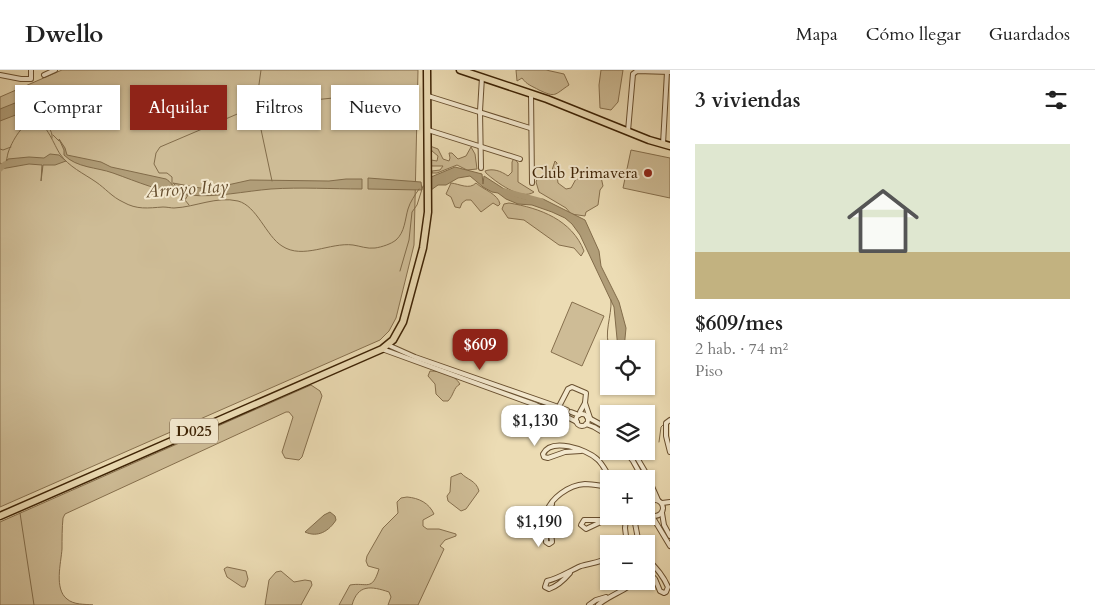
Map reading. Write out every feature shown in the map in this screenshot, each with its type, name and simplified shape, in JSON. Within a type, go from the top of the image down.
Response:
[{"type":"main road","points":[[385,347],[398,332],[410,299],[426,231],[428,194],[428,70]]},
{"type":"main road","points":[[460,70],[478,74],[531,93],[628,132],[670,146]]},
{"type":"main road","name":"D025","points":[[0,516],[385,347]]},
{"type":"street","points":[[0,75],[31,79],[31,70]]},
{"type":"street","points":[[44,75],[55,70]]},
{"type":"street","points":[[628,132],[633,74],[637,71],[668,71],[663,144]]},
{"type":"street","points":[[478,74],[481,168]]},
{"type":"street","points":[[531,93],[532,183]]},
{"type":"street","points":[[428,96],[530,128]]},
{"type":"street","points":[[664,112],[670,112]]},
{"type":"street","points":[[428,130],[480,148],[520,159]]},
{"type":"street","points":[[385,347],[491,386],[557,413],[577,422],[580,426],[586,424],[600,431]]},
{"type":"street","points":[[385,347],[491,386],[588,417],[600,424]]},
{"type":"street","points":[[545,402],[543,408],[547,418],[553,418],[570,387],[585,392],[584,403],[580,415],[577,417],[577,422]]},
{"type":"street","points":[[584,403],[588,417],[586,424]]},
{"type":"street","points":[[670,420],[666,423],[666,440],[670,452]]},
{"type":"street","points":[[581,451],[565,452],[548,458],[544,457],[543,454],[546,450],[559,445],[574,447],[596,458],[605,470]]},
{"type":"street","points":[[638,460],[660,501],[664,525],[670,536]]},
{"type":"street","points":[[552,504],[548,526],[553,538],[549,544],[546,542],[545,523],[548,510],[552,504],[563,492],[577,485],[600,486]]},
{"type":"street","points":[[655,500],[670,502]]},
{"type":"street","points":[[655,516],[670,507]]},
{"type":"street","points":[[584,520],[605,520],[586,529],[581,525],[584,520]]},
{"type":"street","points":[[655,523],[670,546]]},
{"type":"street","points":[[570,572],[560,583],[552,588],[545,587],[547,581],[556,579],[570,572],[578,568],[600,562]]},
{"type":"street","points":[[655,568],[668,588],[667,591],[664,593],[660,591],[655,579]]},
{"type":"street","points":[[598,605],[625,590]]},
{"type":"street","points":[[589,605],[596,600],[611,597]]},
{"type":"shaded area","points":[[62,70],[418,70],[418,85],[331,85],[331,130],[417,130],[414,245],[396,318],[389,331],[380,340],[0,507],[0,97],[15,90],[15,130],[120,130],[120,85],[28,85]]},
{"type":"shaded area","points":[[516,70],[546,70],[564,74],[569,85],[552,95],[530,85],[522,78],[517,81]]},
{"type":"shaded area","points":[[601,70],[623,70],[618,102],[611,110],[600,108],[599,85]]},
{"type":"shaded area","points":[[430,146],[438,149],[443,159],[449,161],[449,153],[452,153],[458,159],[466,156],[471,147],[475,154],[477,169],[467,170],[457,165],[437,173],[432,173],[432,171],[440,170],[443,166],[432,166],[429,162],[431,160],[437,161],[438,156],[432,151]]},
{"type":"shaded area","name":"Club Primavera","points":[[631,150],[670,158],[670,198],[623,188]]},
{"type":"shaded area","points":[[514,158],[518,163],[518,182],[534,192],[522,194],[509,189],[485,171],[497,170],[508,176],[512,172]]},
{"type":"shaded area","points":[[555,161],[557,163],[558,183],[566,189],[571,188],[576,179],[601,177],[603,186],[600,190],[598,205],[586,212],[585,216],[571,214],[566,208],[539,192],[536,182],[538,177],[551,173]]},
{"type":"shaded area","points":[[451,183],[470,186],[476,183],[497,197],[500,204],[498,206],[493,203],[481,212],[471,200],[466,200],[460,208],[455,207],[451,197],[446,194]]},
{"type":"shaded area","points":[[509,203],[532,208],[554,217],[572,231],[579,240],[584,251],[581,256],[574,248],[559,245],[524,220],[508,218],[502,209],[504,204]]},
{"type":"shaded area","points":[[572,302],[604,316],[582,366],[551,352]]},
{"type":"shaded area","points":[[430,371],[447,374],[460,384],[448,401],[443,401],[436,394],[435,384],[428,376]]},
{"type":"shaded area","points":[[311,385],[320,391],[322,396],[302,457],[299,460],[285,458],[282,452],[293,417],[289,412],[286,412],[65,514],[63,518],[59,576],[61,589],[63,595],[70,601],[93,605],[0,605],[0,522]]},
{"type":"shaded area","points":[[461,473],[474,482],[479,491],[466,509],[461,511],[448,501],[447,496],[450,492],[451,477]]},
{"type":"shaded area","points":[[407,497],[423,502],[432,510],[434,514],[423,520],[423,526],[427,529],[439,529],[456,534],[456,536],[445,540],[440,546],[444,549],[418,605],[388,605],[391,597],[389,592],[366,588],[358,593],[352,605],[339,605],[350,585],[368,584],[374,581],[379,569],[368,566],[367,556],[383,528],[398,513],[397,502],[401,498]]},
{"type":"shaded area","points":[[227,567],[246,571],[248,579],[245,587],[227,577],[224,569]]},
{"type":"shaded area","points":[[281,571],[294,582],[311,581],[312,585],[301,605],[265,605],[269,580],[276,572]]},
{"type":"water","points":[[15,103],[15,115],[0,121],[0,109]]},
{"type":"water","points":[[59,139],[67,155],[166,179],[176,189],[188,188],[190,190],[187,195],[168,192],[113,173],[81,165],[64,155]]},
{"type":"water","points":[[50,154],[59,155],[66,161],[55,165],[43,165],[41,181],[42,165],[29,164],[1,169],[8,159],[44,158]]},
{"type":"water","points":[[455,167],[482,174],[483,184],[484,176],[515,196],[526,199],[543,199],[585,220],[599,251],[601,266],[619,302],[626,328],[625,340],[617,340],[614,307],[580,235],[565,218],[532,205],[518,204],[506,199],[498,193],[483,187],[470,176],[458,178],[446,185],[438,185],[431,190],[431,177]]},
{"type":"water","points":[[368,178],[421,182],[422,190],[368,189]]},
{"type":"water","points":[[362,179],[362,189],[282,188],[199,196],[190,195],[192,190],[189,186],[178,188],[173,183],[200,188],[223,186],[250,180],[329,181]]},
{"type":"water","points":[[330,512],[335,516],[336,520],[327,530],[319,534],[305,532],[324,515]]},
{"type":"waterway","points":[[189,205],[185,200],[191,190],[188,186],[179,189],[172,185],[172,177],[167,173],[159,173],[154,164],[156,153],[160,147],[256,106],[261,70]]},
{"type":"waterway","points":[[272,181],[256,106],[331,98]]},
{"type":"waterway","name":"Arroyo Itay","points":[[5,164],[19,132],[31,121],[36,121],[44,126],[60,154],[68,163],[99,184],[115,198],[128,205],[143,208],[174,208],[222,200],[238,201],[251,209],[282,246],[290,250],[299,251],[344,245],[375,248],[392,243],[399,237],[409,206],[419,189]]},
{"type":"waterway","name":"Arroyo Itay","points":[[50,130],[52,138]]},
{"type":"waterway","points":[[53,135],[59,141]]},
{"type":"waterway","points":[[0,149],[3,150],[11,147]]},
{"type":"waterway","name":"Arroyo Itay","points":[[0,163],[4,165]]},
{"type":"waterway","name":"Arroyo Itay","points":[[0,169],[5,164],[13,163]]},
{"type":"waterway","points":[[400,271],[409,240],[412,212],[417,205],[423,186]]},
{"type":"waterway","name":"Arroyo Itay","points":[[167,187],[198,191]]},
{"type":"waterway","name":"Arroyo Itay","points":[[504,191],[541,201]]},
{"type":"waterway","name":"Arroyo Itay","points":[[608,340],[611,300]]},
{"type":"waterway","points":[[659,442],[661,427],[664,424]]},
{"type":"waterway","points":[[20,513],[34,605]]},
{"type":"place","name":"Club Primavera","points":[[648,173]]}]
